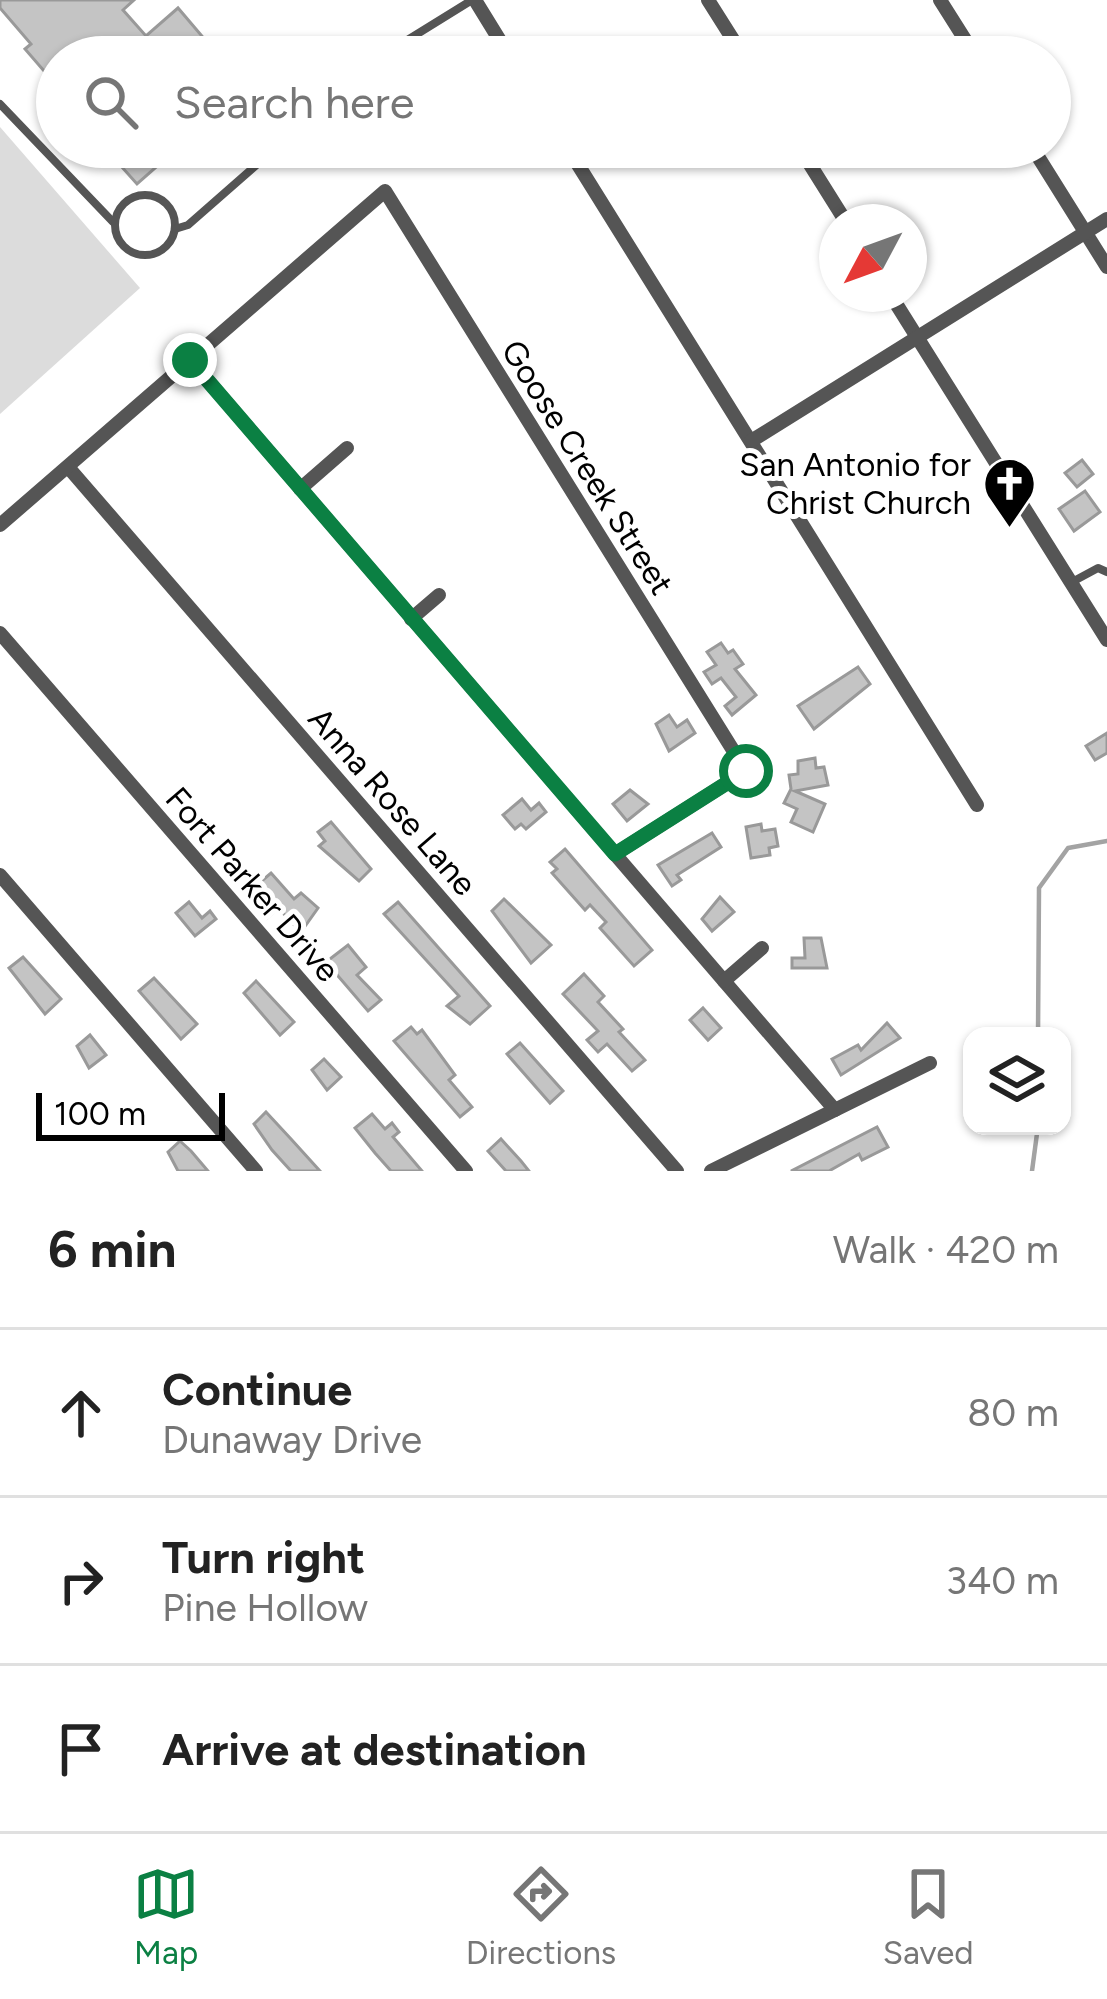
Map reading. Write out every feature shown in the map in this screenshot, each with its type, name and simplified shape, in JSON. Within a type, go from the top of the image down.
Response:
[{"type":"street","points":[[473,0],[496,36]]},
{"type":"street","points":[[708,0],[731,36]]},
{"type":"street","points":[[940,0],[963,36]]},
{"type":"street","points":[[580,168],[977,806]]},
{"type":"street","points":[[813,168],[835,204]]},
{"type":"street","points":[[1045,168],[1107,267]]},
{"type":"street","name":"Goose Creek Street","points":[[190,360],[385,191],[746,771],[615,854]]},
{"type":"street","points":[[751,441],[1107,219]]},
{"type":"street","points":[[901,312],[1107,640]]},
{"type":"street","points":[[0,525],[190,360],[835,1110]]},
{"type":"street","points":[[299,489],[347,448]]},
{"type":"street","name":"Anna Rose Lane","points":[[68,467],[677,1171]]},
{"type":"street","points":[[411,620],[439,595]]},
{"type":"street","name":"Fort Parker Drive","points":[[0,633],[466,1171]]},
{"type":"street","points":[[0,875],[256,1171]]},
{"type":"street","points":[[724,981],[762,948]]},
{"type":"street","points":[[711,1171],[930,1063]]},
{"type":"lane","points":[[414,36],[473,0]]},
{"type":"lane","points":[[0,104],[36,142]]},
{"type":"lane","points":[[61,168],[113,222],[122,245],[139,255],[158,253],[175,229],[188,225],[253,168]]},
{"type":"lane","points":[[113,222],[126,201],[145,195],[164,202],[175,229]]},
{"type":"lane","points":[[1071,582],[1099,568],[1107,572]]},
{"type":"shaded area","points":[[0,127],[140,288],[0,414]]},
{"type":"building","points":[[0,0],[134,0],[123,10],[146,36],[36,36],[36,62],[25,49],[31,44],[0,8]]},
{"type":"building","points":[[178,8],[202,36],[146,36]]},
{"type":"building","points":[[123,168],[155,168],[137,184]]},
{"type":"building","points":[[1082,460],[1093,474],[1077,487],[1065,473]]},
{"type":"building","points":[[1085,491],[1100,512],[1074,531],[1059,509]]},
{"type":"building","points":[[721,643],[743,664],[735,669],[756,695],[732,715],[725,706],[736,697],[721,678],[712,684],[704,672],[716,665],[707,652]]},
{"type":"building","points":[[858,667],[870,684],[814,729],[798,706]]},
{"type":"building","points":[[669,715],[677,727],[687,720],[695,733],[669,751],[656,724]]},
{"type":"building","points":[[1107,733],[1107,753],[1095,760],[1086,746]]},
{"type":"building","points":[[815,758],[816,768],[824,767],[828,785],[795,791],[825,804],[813,832],[791,822],[797,809],[784,803],[791,789],[789,775],[798,774],[798,761]]},
{"type":"building","points":[[630,790],[648,804],[627,821],[613,804]]},
{"type":"building","points":[[522,799],[531,810],[539,803],[546,812],[526,829],[521,824],[515,829],[503,815]]},
{"type":"building","points":[[331,822],[371,869],[359,881],[319,846],[325,841],[318,832]]},
{"type":"building","points":[[761,824],[762,831],[775,829],[778,846],[769,848],[770,855],[751,858],[746,827]]},
{"type":"building","points":[[712,833],[721,847],[677,875],[681,880],[672,886],[658,865]]},
{"type":"building","points":[[565,849],[652,950],[634,966],[600,928],[606,922],[590,905],[585,910],[552,873],[557,869],[550,862]]},
{"type":"building","points":[[271,873],[294,899],[301,893],[318,908],[301,932],[278,908],[267,918],[260,910],[272,899],[258,884]]},
{"type":"building","points":[[720,897],[734,912],[712,931],[702,919]]},
{"type":"building","points":[[504,899],[551,945],[531,963],[492,911]]},
{"type":"building","points":[[189,902],[202,918],[210,911],[216,919],[195,936],[176,913]]},
{"type":"building","points":[[398,902],[490,1006],[470,1024],[447,1006],[459,996],[384,914]]},
{"type":"building","points":[[804,938],[821,938],[827,968],[792,968],[792,958],[805,958]]},
{"type":"building","points":[[348,945],[366,967],[357,975],[381,1000],[368,1011],[326,962]]},
{"type":"building","points":[[23,957],[61,999],[45,1014],[9,968]]},
{"type":"building","points":[[584,974],[604,996],[598,1002],[623,1029],[619,1032],[645,1060],[632,1071],[607,1044],[598,1052],[587,1040],[598,1031],[563,994]]},
{"type":"building","points":[[154,978],[197,1024],[181,1039],[139,991]]},
{"type":"building","points":[[256,981],[294,1022],[280,1035],[244,993]]},
{"type":"building","points":[[703,1008],[721,1028],[708,1040],[690,1020]]},
{"type":"building","points":[[887,1023],[900,1038],[841,1075],[832,1059],[858,1045],[861,1050]]},
{"type":"building","points":[[411,1027],[417,1034],[422,1030],[455,1075],[449,1080],[472,1107],[460,1117],[394,1041]]},
{"type":"building","points":[[90,1035],[106,1055],[89,1068],[77,1046]]},
{"type":"building","points":[[520,1043],[563,1091],[550,1103],[507,1054]]},
{"type":"building","points":[[324,1059],[341,1077],[327,1090],[312,1070]]},
{"type":"building","points":[[266,1112],[320,1171],[291,1171],[254,1124]]},
{"type":"building","points":[[372,1114],[385,1129],[392,1123],[399,1132],[393,1137],[422,1171],[391,1171],[375,1153],[355,1128]]},
{"type":"building","points":[[877,1127],[888,1147],[862,1160],[859,1154],[829,1171],[791,1171]]},
{"type":"building","points":[[501,1139],[529,1171],[506,1171],[488,1151]]},
{"type":"building","points":[[180,1141],[208,1171],[178,1171],[168,1152]]},
{"type":"waterway","points":[[1038,1027],[1039,888],[1068,848],[1107,841]]},
{"type":"waterway","points":[[1032,1171],[1037,1135]]},
{"type":"place","name":"San Antonio for Christ Church","points":[[1010,529]]},
{"type":"route","points":[[190,360],[615,854],[746,771]]}]
